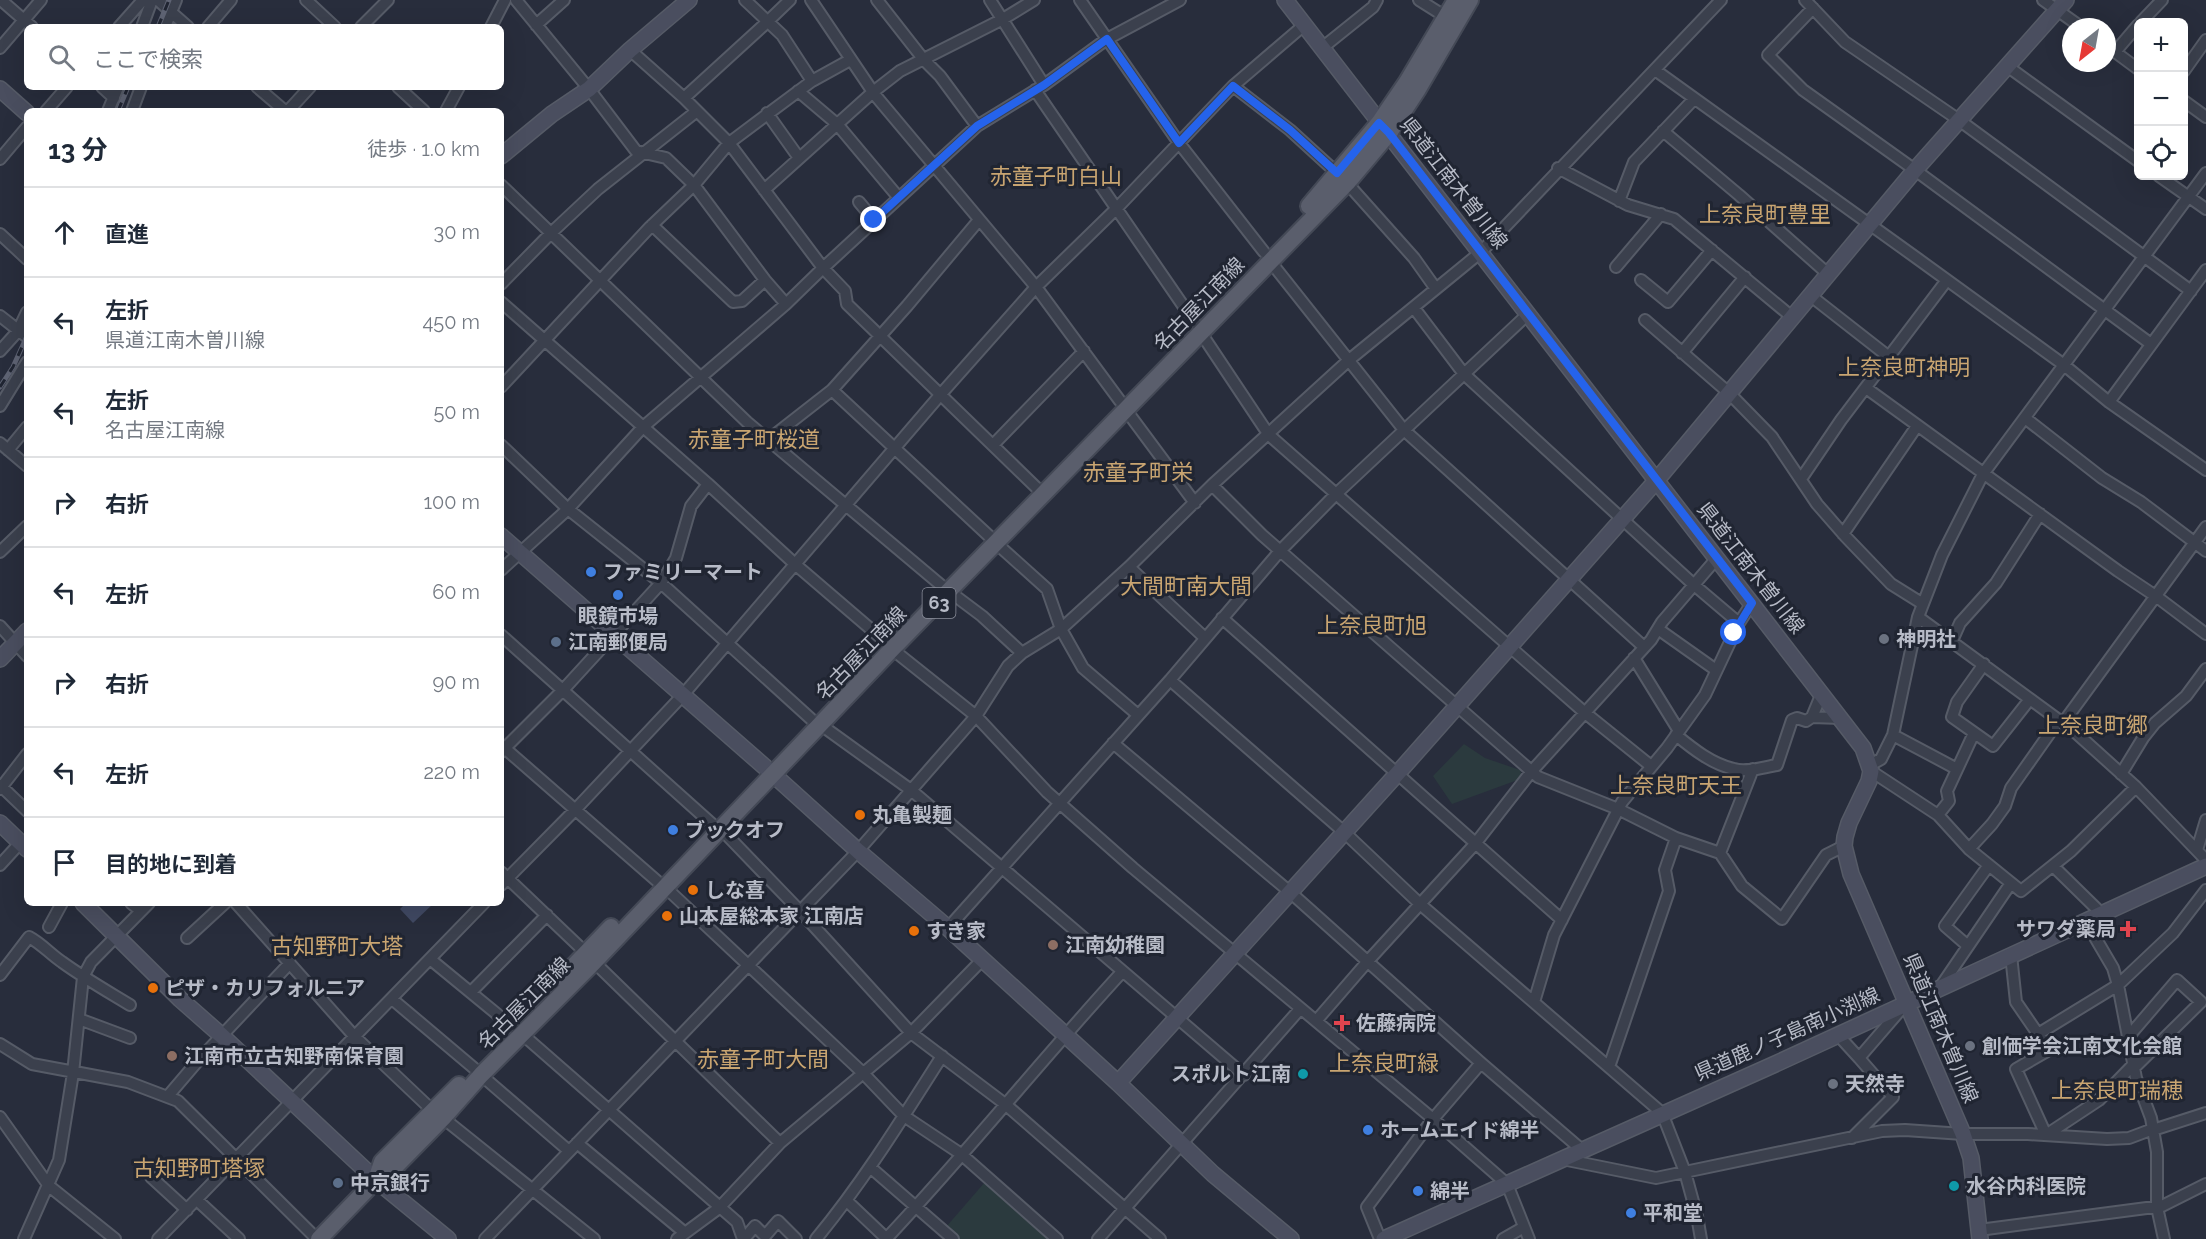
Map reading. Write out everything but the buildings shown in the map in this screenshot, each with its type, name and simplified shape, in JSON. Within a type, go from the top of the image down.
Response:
[{"type":"main road","name":"名古屋江南線","points":[[1384,128],[1456,0]]},
{"type":"main road","name":"名古屋江南線","points":[[318,1239],[376,1180],[391,1171],[438,1114],[478,1072],[1342,178],[1418,89],[1470,0]]},
{"type":"street","points":[[1,0],[28,23],[40,0]]},
{"type":"street","points":[[122,24],[143,0]]},
{"type":"street","points":[[143,24],[152,0]]},
{"type":"street","points":[[158,0],[185,24]]},
{"type":"street","points":[[166,24],[176,0]]},
{"type":"street","points":[[211,24],[231,0]]},
{"type":"street","points":[[306,0],[332,24]]},
{"type":"street","points":[[363,24],[388,0]]},
{"type":"street","points":[[493,24],[505,0]]},
{"type":"street","points":[[516,0],[636,151],[640,154],[666,158],[694,185],[765,280],[786,304]]},
{"type":"street","points":[[537,25],[564,0]]},
{"type":"street","points":[[504,154],[552,114],[589,89],[630,50],[689,0]]},
{"type":"street","points":[[745,0],[782,35],[812,81]]},
{"type":"street","points":[[684,98],[790,0]]},
{"type":"street","points":[[811,0],[873,92],[1036,287],[1195,503]]},
{"type":"street","points":[[877,0],[924,60],[940,76],[977,126]]},
{"type":"street","points":[[990,0],[1003,19],[1040,88],[1117,208],[1269,435],[1584,712],[1651,766]]},
{"type":"street","points":[[764,190],[873,92],[900,71],[1003,19],[1034,0]]},
{"type":"street","points":[[1080,0],[1179,143],[1404,430],[1644,647]]},
{"type":"street","points":[[504,567],[568,509],[644,427],[786,304],[977,126],[1040,88],[1107,39],[1180,0]]},
{"type":"street","name":"県道江南木曽川線","points":[[1285,0],[1863,748],[1871,768],[1869,781],[1849,823],[1844,846],[1851,874],[1963,1134],[1971,1158],[1979,1234]]},
{"type":"street","points":[[1322,48],[1373,7],[1377,0]]},
{"type":"street","points":[[1419,0],[1446,17]]},
{"type":"street","points":[[485,1239],[858,851],[976,716],[1008,666],[1022,653],[1061,629],[1129,567],[1212,485],[1349,360],[1481,252],[1558,168],[1721,0]]},
{"type":"street","points":[[2043,0],[2062,5],[2073,18]]},
{"type":"street","points":[[2146,18],[2162,0]]},
{"type":"street","points":[[2151,344],[1803,90],[1768,55],[1809,4],[1845,42],[1959,120],[2191,291]]},
{"type":"street","points":[[1118,1083],[1397,774],[1621,520],[1915,170],[2062,5]]},
{"type":"street","points":[[504,877],[575,810],[682,696],[941,394],[1036,287],[1117,208],[1233,86],[1303,26]]},
{"type":"street","points":[[0,48],[24,27]]},
{"type":"street","points":[[2116,45],[2134,29]]},
{"type":"street","points":[[2188,66],[2206,41]]},
{"type":"street","points":[[630,50],[684,98],[729,143],[823,268],[845,291],[847,304],[1040,491]]},
{"type":"street","points":[[2116,53],[2134,65]]},
{"type":"street","points":[[504,384],[652,225],[694,185],[729,143],[812,81],[850,60]]},
{"type":"street","points":[[2007,66],[2134,157]]},
{"type":"street","points":[[1655,70],[2064,365],[2109,402],[2206,470]]},
{"type":"street","points":[[1233,86],[1290,130],[1342,178],[1414,258],[1436,289]]},
{"type":"street","points":[[0,89],[24,110]]},
{"type":"street","points":[[49,108],[64,90]]},
{"type":"street","points":[[133,108],[140,90]]},
{"type":"street","points":[[261,90],[283,108]]},
{"type":"street","points":[[290,108],[307,90]]},
{"type":"street","points":[[401,90],[421,108]]},
{"type":"street","points":[[448,108],[457,90]]},
{"type":"street","points":[[798,91],[837,124],[899,198]]},
{"type":"street","points":[[109,108],[116,92]]},
{"type":"street","points":[[1619,201],[1634,162],[1694,99]]},
{"type":"street","points":[[2188,104],[2206,117]]},
{"type":"street","points":[[504,281],[598,189],[697,111]]},
{"type":"street","points":[[767,113],[799,158]]},
{"type":"street","points":[[0,159],[24,131]]},
{"type":"street","points":[[1663,131],[1828,274]]},
{"type":"street","points":[[1558,168],[1619,201],[1674,219],[1792,317]]},
{"type":"street","points":[[2136,787],[2053,866],[2021,891],[1969,849],[1938,815],[1871,768],[1881,759],[1893,735],[1918,617],[1942,555],[1983,474],[2206,173]]},
{"type":"street","points":[[2165,180],[2206,209]]},
{"type":"street","points":[[504,188],[602,280],[648,329],[768,440],[946,589],[982,616],[1022,653]]},
{"type":"street","points":[[859,202],[874,220]]},
{"type":"street","points":[[1616,267],[1661,214]]},
{"type":"street","points":[[768,440],[832,390],[979,220]]},
{"type":"street","points":[[652,225],[733,302],[742,301],[765,280]]},
{"type":"street","points":[[2,240],[24,257]]},
{"type":"street","points":[[1641,280],[1668,302],[1712,250]]},
{"type":"street","points":[[2109,402],[2206,270]]},
{"type":"street","points":[[1682,353],[1745,278]]},
{"type":"street","points":[[1801,479],[1841,420],[1947,280]]},
{"type":"street","points":[[1810,297],[1889,357]]},
{"type":"street","points":[[504,305],[708,484],[796,565],[976,716],[1059,802],[1133,868],[1433,1119],[1507,1184],[1529,1239]]},
{"type":"street","points":[[1413,308],[1464,374],[1621,520],[1739,623]]},
{"type":"street","points":[[948,928],[1170,680],[1280,551],[1335,495],[1528,314]]},
{"type":"street","points":[[0,316],[23,334],[0,351]]},
{"type":"street","points":[[1645,320],[1729,393],[1772,438],[1817,504],[1843,534],[1891,584],[1923,604]]},
{"type":"street","points":[[993,445],[1084,351]]},
{"type":"street","points":[[0,406],[24,367]]},
{"type":"street","points":[[1866,388],[2206,634]]},
{"type":"street","points":[[832,390],[1047,589],[1061,629],[1083,668],[1138,715]]},
{"type":"street","points":[[2025,418],[2102,478],[2141,502],[2206,551]]},
{"type":"street","points":[[1843,534],[1917,426]]},
{"type":"street","points":[[24,430],[4,447],[24,463]]},
{"type":"street","points":[[504,448],[568,509],[661,583],[816,722],[910,790],[1244,1075]]},
{"type":"street","points":[[504,746],[563,690],[661,583],[676,558],[691,506],[708,484]]},
{"type":"street","points":[[1212,485],[1280,551],[1532,772],[1550,784],[1618,809],[1676,838],[1720,853],[1742,886],[1782,919],[1826,855],[1844,846]]},
{"type":"street","points":[[1952,641],[1960,623],[1996,583],[2040,514]]},
{"type":"street","points":[[1969,849],[2005,806],[2011,788],[2157,597],[2206,527]]},
{"type":"street","points":[[0,552],[24,529]]},
{"type":"street","points":[[504,539],[948,928],[1118,1083],[1182,1145],[1291,1239]]},
{"type":"street","points":[[1316,1022],[1368,961],[1475,844],[1532,772],[1644,647],[1693,584],[1717,558]]},
{"type":"street","points":[[1129,567],[1204,638]]},
{"type":"street","points":[[1534,1002],[1554,935],[1618,809],[1705,695],[1739,623],[1752,603]]},
{"type":"street","points":[[1918,617],[2061,721],[2136,787],[2206,860]]},
{"type":"street","points":[[1222,618],[1562,920]]},
{"type":"street","points":[[0,626],[24,653]]},
{"type":"street","points":[[1658,629],[1716,670]]},
{"type":"street","points":[[0,660],[24,634]]},
{"type":"street","points":[[504,638],[716,826],[800,911],[911,1033],[1005,1104],[1160,1239]]},
{"type":"street","points":[[1634,658],[1677,733],[1704,757],[1735,770],[1777,765],[1792,720],[1797,718],[1806,721],[1812,717],[1822,693]]},
{"type":"street","points":[[1984,664],[1958,702],[1952,717],[1993,746],[2030,699]]},
{"type":"street","points":[[2121,774],[2155,723],[2186,696],[2206,669]]},
{"type":"street","points":[[1170,680],[1344,832],[1420,904],[1662,1113],[1685,1172],[1698,1216],[1701,1239]]},
{"type":"street","points":[[1812,717],[1841,718]]},
{"type":"street","points":[[1938,815],[1949,801],[1947,791],[1974,733]]},
{"type":"street","points":[[1893,735],[1957,769]]},
{"type":"street","points":[[1113,743],[1290,892],[1582,1150]]},
{"type":"street","points":[[504,750],[661,884],[863,1073],[904,1116],[961,1154],[1057,1239]]},
{"type":"street","points":[[24,758],[1,787],[24,807]]},
{"type":"street","points":[[1720,853],[1753,769]]},
{"type":"street","points":[[2198,850],[2206,820]]},
{"type":"street","points":[[0,823],[24,845],[0,865]]},
{"type":"street","points":[[1609,1067],[1669,891],[1665,870],[1676,838]]},
{"type":"street","points":[[1968,946],[1944,926],[1989,865]]},
{"type":"street","points":[[2053,866],[2101,913]]},
{"type":"street","name":"県道鹿ノ子島南小渕線","points":[[1382,1239],[1838,1035],[2206,866]]},
{"type":"street","points":[[504,879],[547,915],[780,1143]]},
{"type":"street","points":[[1941,987],[2011,883]]},
{"type":"street","points":[[2038,1034],[2118,985],[2173,933],[2206,890]]},
{"type":"street","points":[[49,927],[60,906]]},
{"type":"street","points":[[86,906],[180,999],[376,1180],[448,1239]]},
{"type":"street","points":[[135,906],[141,911]]},
{"type":"street","points":[[24,1239],[49,1186],[58,1160],[74,1073],[83,977],[91,962],[146,906]]},
{"type":"street","points":[[188,938],[222,906]]},
{"type":"street","points":[[239,906],[354,1037],[438,1114],[594,1239]]},
{"type":"street","points":[[158,1239],[480,906]]},
{"type":"street","points":[[471,992],[547,915]]},
{"type":"street","points":[[2086,922],[2113,968],[2118,985],[2129,1036],[2129,1048],[2153,1129],[2157,1152],[2157,1207],[2164,1239]]},
{"type":"street","points":[[0,975],[29,937],[44,945],[48,953],[83,977],[130,1005]]},
{"type":"street","points":[[2012,955],[2016,1002],[2049,1050],[2016,1069],[2046,1135]]},
{"type":"street","points":[[430,959],[518,1031],[737,1222],[744,1239],[755,1226],[765,1236],[778,1221],[796,1239]]},
{"type":"street","points":[[392,999],[478,1072],[681,1236],[719,1208],[780,1143],[911,1033],[982,959]]},
{"type":"street","points":[[168,1096],[290,963]]},
{"type":"street","points":[[847,1201],[886,1239],[1122,972]]},
{"type":"street","points":[[2046,1135],[2099,1100],[2204,1000],[2176,980],[2129,1036]]},
{"type":"street","points":[[1859,1059],[1907,1002]]},
{"type":"street","points":[[1098,1239],[1300,1009]]},
{"type":"street","points":[[79,1019],[130,1038]]},
{"type":"street","points":[[1838,1035],[1893,1097],[1851,1139]]},
{"type":"street","points":[[0,1044],[32,1064],[128,1082],[178,1101],[318,1239]]},
{"type":"street","points":[[816,1239],[847,1201],[942,1056]]},
{"type":"street","points":[[1382,1239],[1367,1207],[1433,1119],[1481,1063]]},
{"type":"street","points":[[1561,1159],[1656,1178],[1882,1131],[2118,1139],[2129,1138],[2206,1113]]},
{"type":"street","points":[[0,1117],[49,1186],[116,1239]]},
{"type":"street","points":[[870,1167],[953,1239]]},
{"type":"street","points":[[151,1177],[187,1210]]},
{"type":"street","points":[[1979,1234],[2079,1216],[2157,1207],[2206,1184]]},
{"type":"street","points":[[197,1200],[235,1236]]},
{"type":"street","points":[[1503,1239],[1524,1227]]},
{"type":"street","points":[[222,1239],[235,1236]]},
{"type":"shaded area","points":[[1464,744],[1485,758],[1520,770],[1523,778],[1452,804],[1433,776]]},
{"type":"shaded area","points":[[985,1182],[1051,1239],[960,1239],[946,1227]]},
{"type":"water","points":[[403,906],[431,906],[413,923],[400,909]]},
{"type":"railway","points":[[159,24],[169,0]]},
{"type":"railway","points":[[119,108],[127,90]]},
{"type":"railway","points":[[0,387],[13,367],[24,343]]},
{"type":"place","name":"ファミリーマート","points":[[591,572]]},
{"type":"place","name":"眼鏡市場","points":[[618,595]]},
{"type":"place","name":"神明社","points":[[1884,639]]},
{"type":"place","name":"江南郵便局","points":[[556,642]]},
{"type":"place","name":"丸亀製麺","points":[[860,815]]},
{"type":"place","name":"ブックオフ","points":[[673,830]]},
{"type":"place","name":"しな喜","points":[[693,890]]},
{"type":"place","name":"山本屋総本家 江南店","points":[[667,916]]},
{"type":"place","name":"サワダ薬局","points":[[2128,929]]},
{"type":"place","name":"すき家","points":[[914,931]]},
{"type":"place","name":"江南幼稚園","points":[[1053,945]]},
{"type":"place","name":"ピザ・カリフォルニア","points":[[153,988]]},
{"type":"place","name":"佐藤病院","points":[[1342,1023]]},
{"type":"place","name":"創価学会江南文化会館","points":[[1970,1046]]},
{"type":"place","name":"江南市立古知野南保育園","points":[[172,1056]]},
{"type":"place","name":"スポルト江南","points":[[1303,1074]]},
{"type":"place","name":"天然寺","points":[[1833,1084]]},
{"type":"place","name":"ホームエイド綿半","points":[[1368,1130]]},
{"type":"place","name":"中京銀行","points":[[338,1183]]},
{"type":"place","name":"水谷内科医院","points":[[1954,1186]]},
{"type":"place","name":"綿半","points":[[1418,1191]]},
{"type":"place","name":"平和堂","points":[[1631,1213]]},
{"type":"district","name":"赤童子町白山","points":[[1056,176]]},
{"type":"district","name":"上奈良町豊里","points":[[1765,214]]},
{"type":"district","name":"上奈良町神明","points":[[1904,367]]},
{"type":"district","name":"赤童子町桜道","points":[[754,439]]},
{"type":"district","name":"赤童子町栄","points":[[1138,472]]},
{"type":"district","name":"大間町南大間","points":[[1186,586]]},
{"type":"district","name":"上奈良町旭","points":[[1372,625]]},
{"type":"district","name":"上奈良町郷","points":[[2093,725]]},
{"type":"district","name":"上奈良町天王","points":[[1676,785]]},
{"type":"district","name":"古知野町大塔","points":[[337,946]]},
{"type":"district","name":"赤童子町大間","points":[[763,1059]]},
{"type":"district","name":"上奈良町緑","points":[[1384,1063]]},
{"type":"district","name":"上奈良町瑞穂","points":[[2117,1090]]},
{"type":"district","name":"古知野町塔塚","points":[[199,1168]]},
{"type":"route","points":[[874,220],[977,126],[1044,85],[1107,39],[1179,143],[1233,86],[1290,130],[1337,173],[1379,123],[1752,603],[1734,633]]}]
